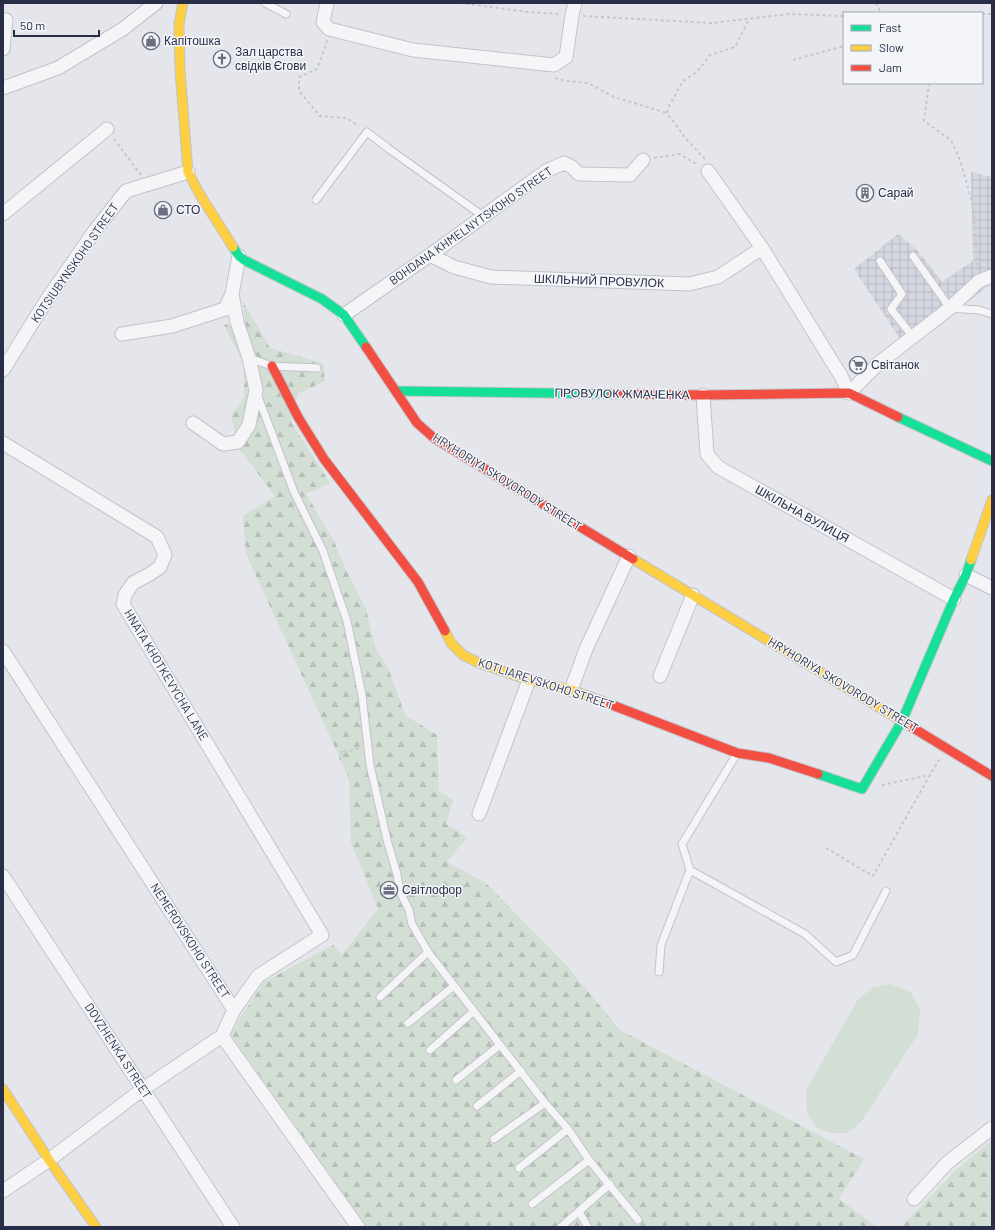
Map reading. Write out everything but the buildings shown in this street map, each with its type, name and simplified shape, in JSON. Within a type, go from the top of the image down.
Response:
[{"type":"street","points":[[3,88],[58,68],[123,29],[156,3]]},
{"type":"street","points":[[122,334],[172,326],[225,310],[232,294],[239,256],[199,193],[188,172],[180,70],[179,24],[183,3]]},
{"type":"street","points":[[327,3],[323,22],[329,29],[413,50],[554,66],[566,57],[574,9]]},
{"type":"street","points":[[3,48],[6,20]]},
{"type":"street","points":[[3,214],[107,130]]},
{"type":"street","name":"BOHDANA KHMELNYTSKOHO STREET","points":[[344,315],[546,171],[564,163],[572,167],[579,174],[630,175],[643,160]]},
{"type":"street","points":[[708,171],[762,248],[837,369],[849,393],[992,461]]},
{"type":"street","name":"KOTSIUBYNSKOHO STREET","points":[[3,370],[46,301],[93,232],[126,191],[188,172]]},
{"type":"street","name":"ШКІЛЬНИЙ ПРОВУЛОК","points":[[430,255],[454,267],[491,277],[689,284],[718,277],[762,248]]},
{"type":"street","name":"HRYHORIYA SKOVORODY STREET","points":[[239,256],[244,260],[322,299],[344,315],[417,423],[434,438],[992,776]]},
{"type":"street","points":[[849,393],[879,363],[950,308],[979,281],[992,276]]},
{"type":"street","points":[[193,423],[223,444],[238,442],[250,425],[256,390],[249,358],[237,322],[232,294]]},
{"type":"street","name":"KOTLIAREVSKOHO STREET","points":[[272,366],[298,417],[324,459],[418,582],[451,643],[463,655],[479,663],[529,680],[571,690],[737,753],[769,758],[862,789]]},
{"type":"street","name":"ПРОВУЛОК ЖМАЧЕНКА","points":[[396,390],[703,395],[849,393]]},
{"type":"street","name":"ШКІЛЬНА ВУЛИЦЯ","points":[[703,395],[707,454],[718,467],[954,599]]},
{"type":"street","name":"HNATA KHOTKEVYCHA LANE","points":[[3,443],[157,537],[165,555],[160,567],[133,583],[123,604],[322,935],[258,976],[234,1010]]},
{"type":"street","points":[[862,789],[902,721],[954,599],[966,575],[992,500]]},
{"type":"street","points":[[571,690],[586,649],[629,556]]},
{"type":"street","points":[[966,575],[992,588]]},
{"type":"street","points":[[660,676],[693,595]]},
{"type":"street","name":"NEMEROVSKOHO STREET","points":[[3,652],[234,1010],[222,1036]]},
{"type":"street","points":[[479,814],[529,680]]},
{"type":"street","name":"DOVZHENKA STREET","points":[[3,876],[233,1227]]},
{"type":"street","points":[[3,1191],[49,1160],[143,1089],[222,1036],[358,1227]]},
{"type":"street","points":[[3,1089],[49,1160],[96,1227]]},
{"type":"street","points":[[914,1199],[947,1163],[992,1128]]},
{"type":"lane","points":[[265,3],[286,14]]},
{"type":"lane","points":[[316,200],[367,132],[483,216]]},
{"type":"lane","points":[[913,256],[950,308],[979,310],[992,314]]},
{"type":"lane","points":[[880,261],[902,294],[891,309],[913,337]]},
{"type":"lane","points":[[249,358],[272,366],[317,368]]},
{"type":"lane","points":[[256,390],[294,492],[324,551],[347,621],[362,695],[370,765],[387,840],[397,874],[400,892],[409,910],[412,924],[428,952],[638,1220]]},
{"type":"lane","points":[[659,972],[661,945],[690,870],[682,844],[737,753]]},
{"type":"lane","points":[[690,870],[805,934],[836,962],[853,955],[886,891]]},
{"type":"lane","points":[[380,997],[428,952]]},
{"type":"lane","points":[[408,1022],[454,986]]},
{"type":"lane","points":[[430,1050],[474,1011]]},
{"type":"lane","points":[[456,1080],[500,1045]]},
{"type":"lane","points":[[477,1106],[521,1071]]},
{"type":"lane","points":[[494,1139],[545,1103]]},
{"type":"lane","points":[[518,1168],[568,1129]]},
{"type":"lane","points":[[532,1204],[590,1160]]},
{"type":"lane","points":[[561,1227],[610,1184]]},
{"type":"lane","points":[[578,1212],[588,1227]]},
{"type":"path","points":[[460,3],[528,12],[574,9],[712,23],[790,14],[843,16]]},
{"type":"path","points":[[876,3],[880,12]]},
{"type":"path","points":[[667,113],[668,108],[684,81],[697,72],[710,55],[734,46],[748,19]]},
{"type":"path","points":[[329,29],[325,48],[317,69],[299,77],[299,91],[320,116],[346,118],[367,132]]},
{"type":"path","points":[[794,60],[843,46]]},
{"type":"path","points":[[554,78],[588,83],[614,96],[667,113],[687,140],[705,159],[708,171]]},
{"type":"path","points":[[929,84],[924,121],[951,140],[960,160],[973,205],[979,281]]},
{"type":"path","points":[[107,130],[149,184]]},
{"type":"path","points":[[643,160],[680,154],[708,171]]},
{"type":"path","points":[[340,760],[342,750],[350,751],[368,745]]},
{"type":"path","points":[[826,848],[873,876],[941,758]]},
{"type":"path","points":[[862,789],[930,775]]},
{"type":"shaded area","points":[[971,172],[992,177],[992,283],[906,348],[854,269],[898,234],[917,250],[942,282],[973,261]]},
{"type":"green space","points":[[242,300],[270,348],[323,363],[325,381],[298,394],[291,422],[330,483],[306,494],[333,539],[345,568],[366,609],[376,649],[389,670],[405,715],[437,735],[439,791],[453,800],[446,824],[467,837],[447,862],[486,883],[567,966],[620,1030],[864,1159],[839,1199],[877,1227],[367,1227],[231,1035],[242,1015],[264,982],[333,945],[342,955],[378,909],[351,843],[349,778],[246,554],[243,516],[275,496],[240,450],[231,416],[244,397],[244,365],[224,325],[245,319]]},
{"type":"green space","points":[[891,984],[911,992],[920,1010],[918,1034],[861,1122],[847,1133],[829,1133],[816,1127],[807,1113],[806,1090],[857,1001],[873,987]]},
{"type":"green space","points":[[992,1140],[992,1227],[901,1227],[957,1169]]},
{"type":"traffic: fast","points":[[233,247],[239,256],[244,260],[322,299],[344,315],[366,347]]},
{"type":"traffic: fast","points":[[396,391],[612,394]]},
{"type":"traffic: fast","points":[[898,417],[992,461]]},
{"type":"traffic: fast","points":[[818,774],[862,789],[902,721],[954,599],[966,575],[971,560]]},
{"type":"traffic: slow","points":[[183,3],[179,24],[180,70],[188,172],[199,193],[233,247]]},
{"type":"traffic: slow","points":[[971,560],[992,500]]},
{"type":"traffic: slow","points":[[633,559],[905,723]]},
{"type":"traffic: slow","points":[[445,631],[451,643],[463,655],[479,663],[529,680],[571,690],[599,700]]},
{"type":"traffic: slow","points":[[3,1089],[49,1160],[96,1227]]},
{"type":"traffic: jam","points":[[366,347],[417,423],[434,438],[633,559]]},
{"type":"traffic: jam","points":[[272,366],[298,417],[324,459],[418,582],[445,631]]},
{"type":"traffic: jam","points":[[612,394],[703,395],[849,393],[898,417]]},
{"type":"traffic: jam","points":[[599,700],[737,753],[769,758],[818,774]]},
{"type":"traffic: jam","points":[[905,723],[992,776]]},
{"type":"place","name":"Капітошка","points":[[151,41]]},
{"type":"place","name":"Зал царства свідків Єгови","points":[[222,59]]},
{"type":"place","name":"Сарай","points":[[865,193]]},
{"type":"place","name":"СТО","points":[[163,210]]},
{"type":"place","name":"Світанок","points":[[858,365]]},
{"type":"place","name":"Світлофор","points":[[389,890]]}]
